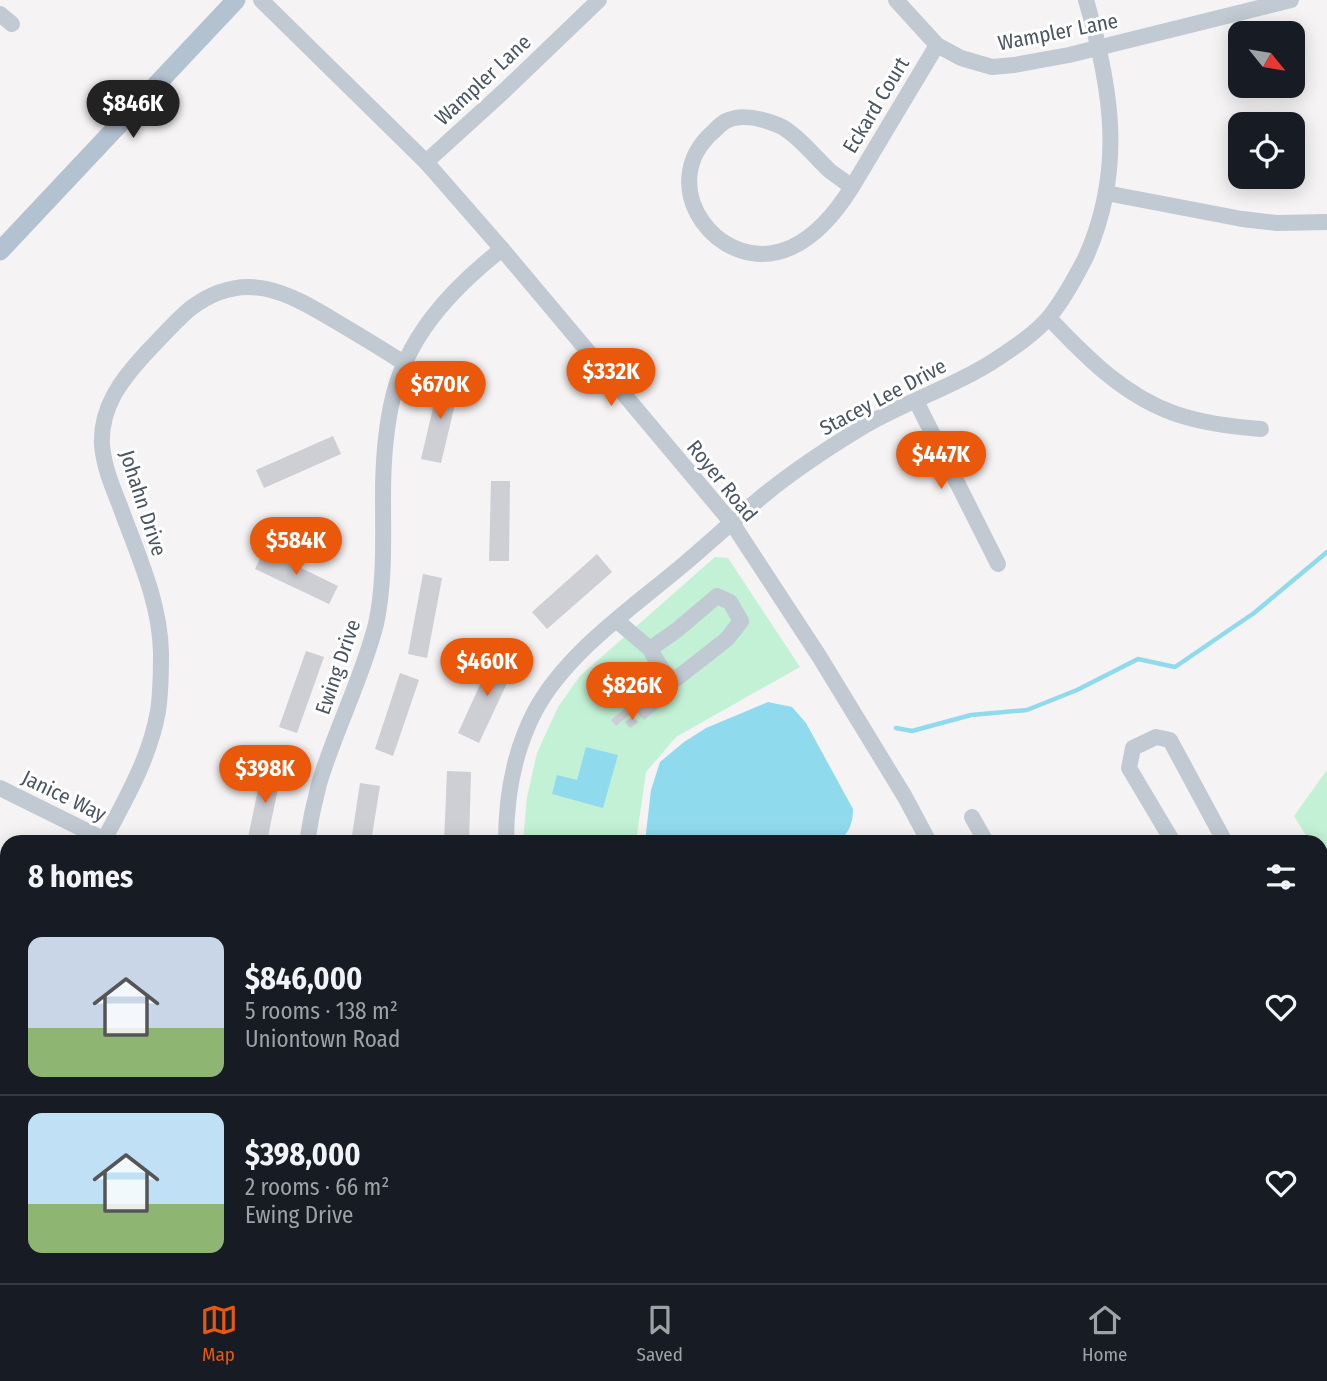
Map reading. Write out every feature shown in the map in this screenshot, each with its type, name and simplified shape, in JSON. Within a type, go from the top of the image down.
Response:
[{"type":"main road","points":[[0,251],[236,0]]},
{"type":"street","name":"Royer Road","points":[[261,0],[426,162],[732,523],[819,656],[925,835]]},
{"type":"street","name":"Wampler Lane","points":[[426,162],[599,0]]},
{"type":"street","name":"Wampler Lane","points":[[896,0],[937,45],[961,58],[992,67],[1032,62],[1100,47],[1291,0]]},
{"type":"street","name":"Stacey Lee Drive","points":[[506,835],[508,796],[524,734],[536,709],[577,656],[764,495],[810,460],[871,422],[991,362],[1049,318],[1078,273],[1096,230],[1106,194],[1110,165],[1110,128],[1100,47],[1086,0]]},
{"type":"street","name":"Eckard Court","points":[[852,187],[830,171],[782,126],[744,117],[726,121],[712,132],[699,146],[688,174],[689,191],[697,213],[721,241],[738,251],[758,254],[777,253],[793,247],[825,223],[852,187],[937,45]]},
{"type":"street","points":[[1106,194],[1242,219],[1277,223],[1327,222]]},
{"type":"street","name":"Ewing Drive","points":[[309,835],[320,782],[376,622],[382,568],[386,438],[391,405],[404,363],[419,335],[457,287],[502,249]]},
{"type":"street","name":"Johahn Drive","points":[[108,835],[150,743],[158,711],[160,685],[160,631],[156,611],[106,468],[102,443],[105,416],[113,395],[126,375],[192,308],[213,295],[233,288],[251,286],[274,289],[298,299],[404,363]]},
{"type":"street","points":[[1049,318],[1084,355],[1116,382],[1156,405],[1178,415],[1216,424],[1261,429]]},
{"type":"street","points":[[916,401],[998,564]]},
{"type":"street","points":[[617,621],[650,649],[664,671],[676,679],[727,639],[741,621],[730,602],[716,596],[650,649]]},
{"type":"street","points":[[1169,835],[1129,768],[1133,748],[1156,737],[1170,740],[1221,835]]},
{"type":"street","name":"Janice Way","points":[[0,788],[93,835]]},
{"type":"street","points":[[972,817],[982,835]]},
{"type":"green space","points":[[715,557],[728,558],[800,667],[676,737],[646,772],[637,835],[524,835],[527,797],[537,753],[558,707],[580,676]]},
{"type":"green space","points":[[1327,770],[1327,835],[1306,835],[1294,816]]},
{"type":"water","points":[[768,702],[792,707],[806,723],[853,809],[848,831],[845,835],[646,835],[651,790],[660,762],[706,728]]},
{"type":"water","points":[[586,747],[618,755],[603,808],[552,794],[557,775],[577,780]]},
{"type":"building","points":[[440,378],[460,383],[441,463],[421,459]]},
{"type":"building","points":[[333,436],[341,454],[264,488],[256,470]]},
{"type":"building","points":[[491,481],[510,481],[509,561],[489,561]]},
{"type":"building","points":[[264,550],[338,586],[329,604],[255,569]]},
{"type":"building","points":[[597,554],[612,572],[547,629],[532,612]]},
{"type":"building","points":[[423,574],[442,578],[427,658],[408,654]]},
{"type":"building","points":[[306,651],[324,657],[297,733],[279,727]]},
{"type":"building","points":[[494,654],[516,664],[479,743],[458,733]]},
{"type":"building","points":[[633,665],[637,670],[627,679],[631,684],[644,673],[666,702],[644,720],[635,710],[616,726],[611,720],[635,700],[617,678]]},
{"type":"building","points":[[400,673],[419,680],[393,756],[375,749]]},
{"type":"building","points":[[633,716],[638,722],[630,728],[625,722]]},
{"type":"building","points":[[263,766],[282,770],[268,835],[248,835]]},
{"type":"building","points":[[447,771],[471,772],[469,835],[444,835]]},
{"type":"building","points":[[360,783],[380,786],[372,835],[352,835]]},
{"type":"waterway","points":[[896,728],[912,731],[971,715],[1027,710],[1077,690],[1138,659],[1175,667],[1254,613],[1327,552]]}]
